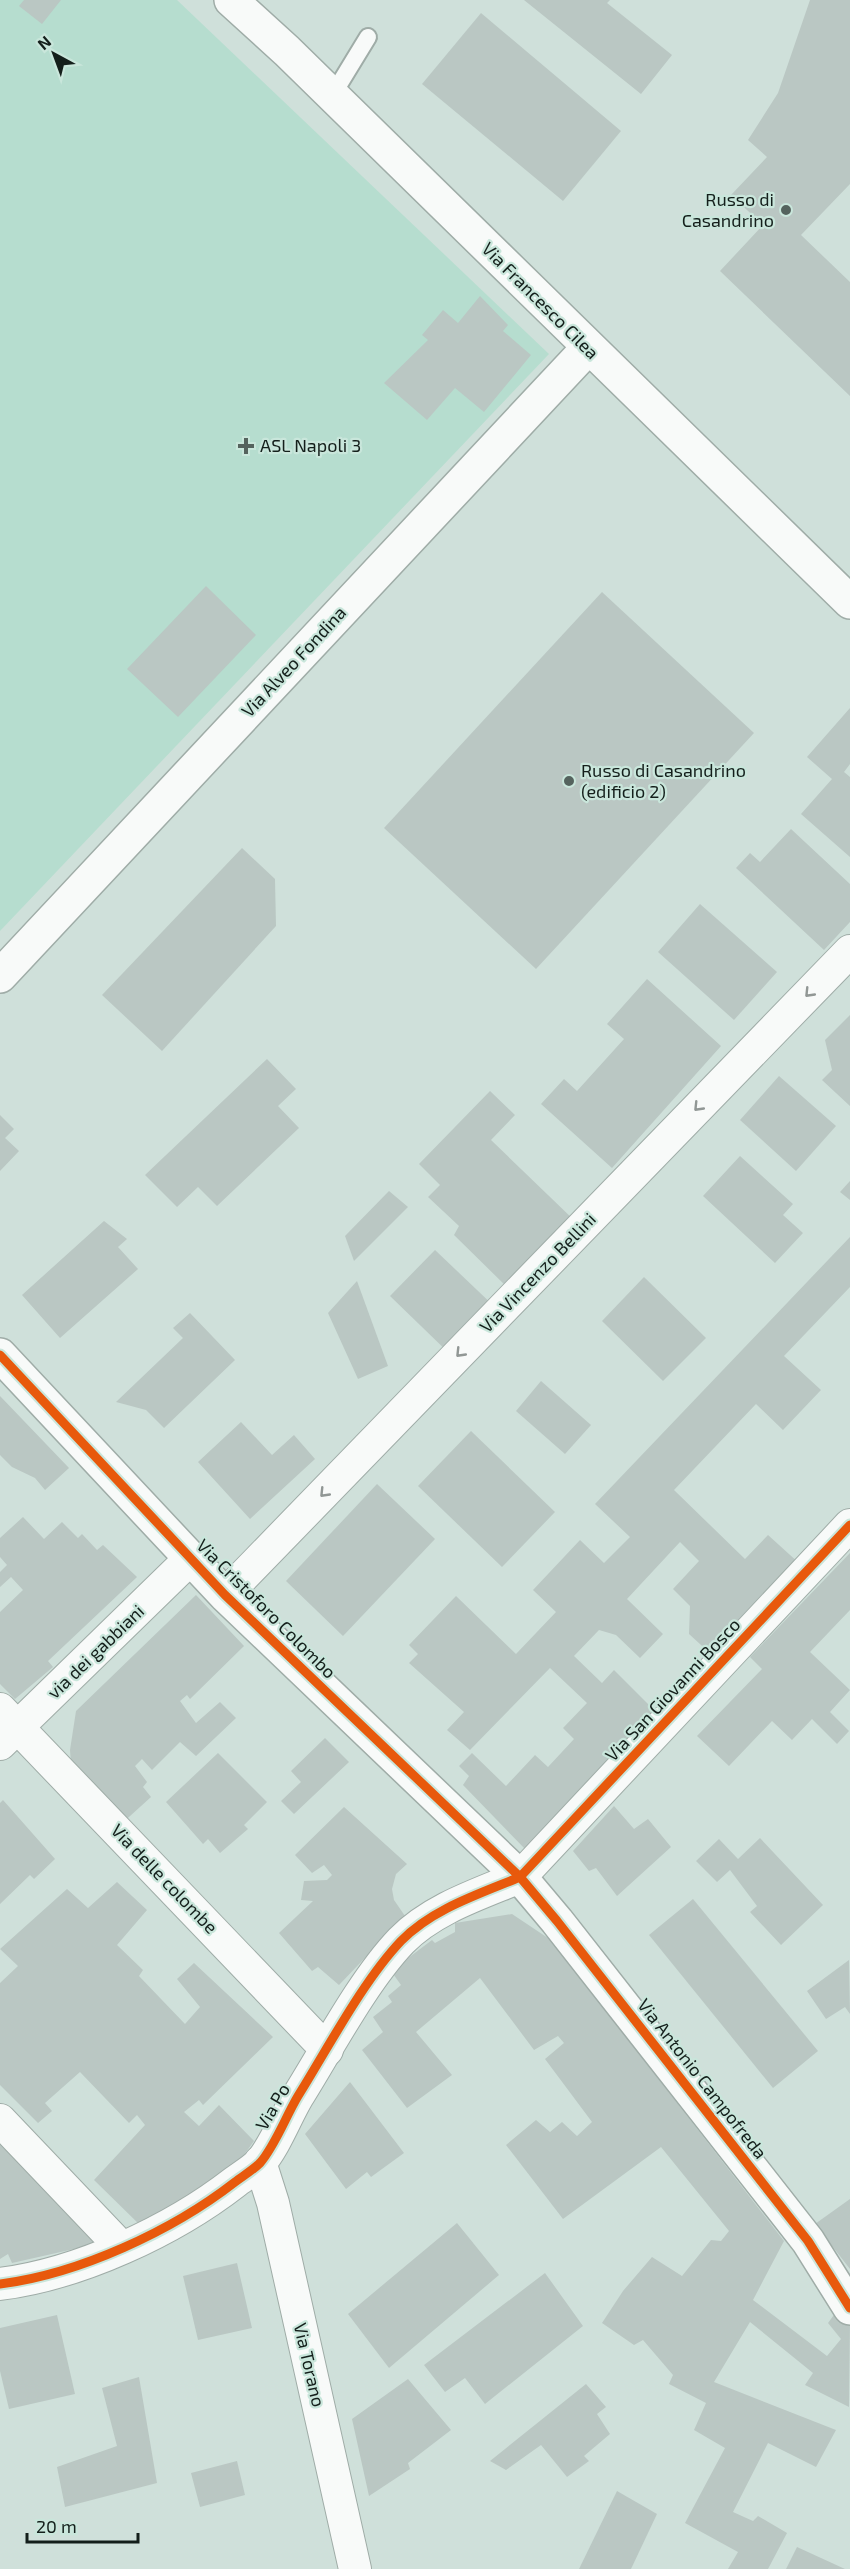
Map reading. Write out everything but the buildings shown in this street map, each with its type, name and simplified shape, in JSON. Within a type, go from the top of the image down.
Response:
[{"type":"street","name":"Via Francesco Cilea","points":[[231,0],[850,602]]},
{"type":"street","name":"Via Alveo Fondina","points":[[0,976],[588,348]]},
{"type":"street","name":"Via Vincenzo Bellini","points":[[225,1595],[850,951]]},
{"type":"street","name":"Via Cristoforo Colombo","points":[[0,1355],[225,1595],[520,1877]]},
{"type":"street","name":"Via San Giovanni Bosco","points":[[520,1877],[850,1526]]},
{"type":"street","name":"via dei gabbiani","points":[[6,1727],[191,1558]]},
{"type":"street","name":"Via delle colombe","points":[[6,1727],[327,2050]]},
{"type":"street","name":"Via Po","points":[[0,2284],[84,2264],[205,2206],[260,2162],[327,2050],[381,1966],[402,1940],[432,1917],[462,1901],[520,1877]]},
{"type":"street","name":"Via Antonio Campofreda","points":[[520,1877],[558,1921],[808,2241],[850,2307]]},
{"type":"street","points":[[0,2120],[121,2247]]},
{"type":"street","name":"Via Torano","points":[[260,2162],[273,2203],[355,2569]]},
{"type":"lane","points":[[332,96],[368,38]]},
{"type":"green space","points":[[0,0],[177,0],[549,354],[0,931]]},
{"type":"cycle path","points":[[0,1355],[225,1595],[520,1877],[808,2241],[850,2308]]},
{"type":"cycle path","points":[[0,2284],[61,2271],[124,2248],[183,2217],[257,2166],[271,2148],[298,2096],[346,2015],[373,1975],[401,1941],[441,1911],[520,1877],[850,1525]]},
{"type":"place","name":"Russo di Casandrino","points":[[786,210]]},
{"type":"place","name":"ASL Napoli 3","points":[[246,446]]},
{"type":"place","name":"Russo di Casandrino (edificio 2)","points":[[569,781]]}]
